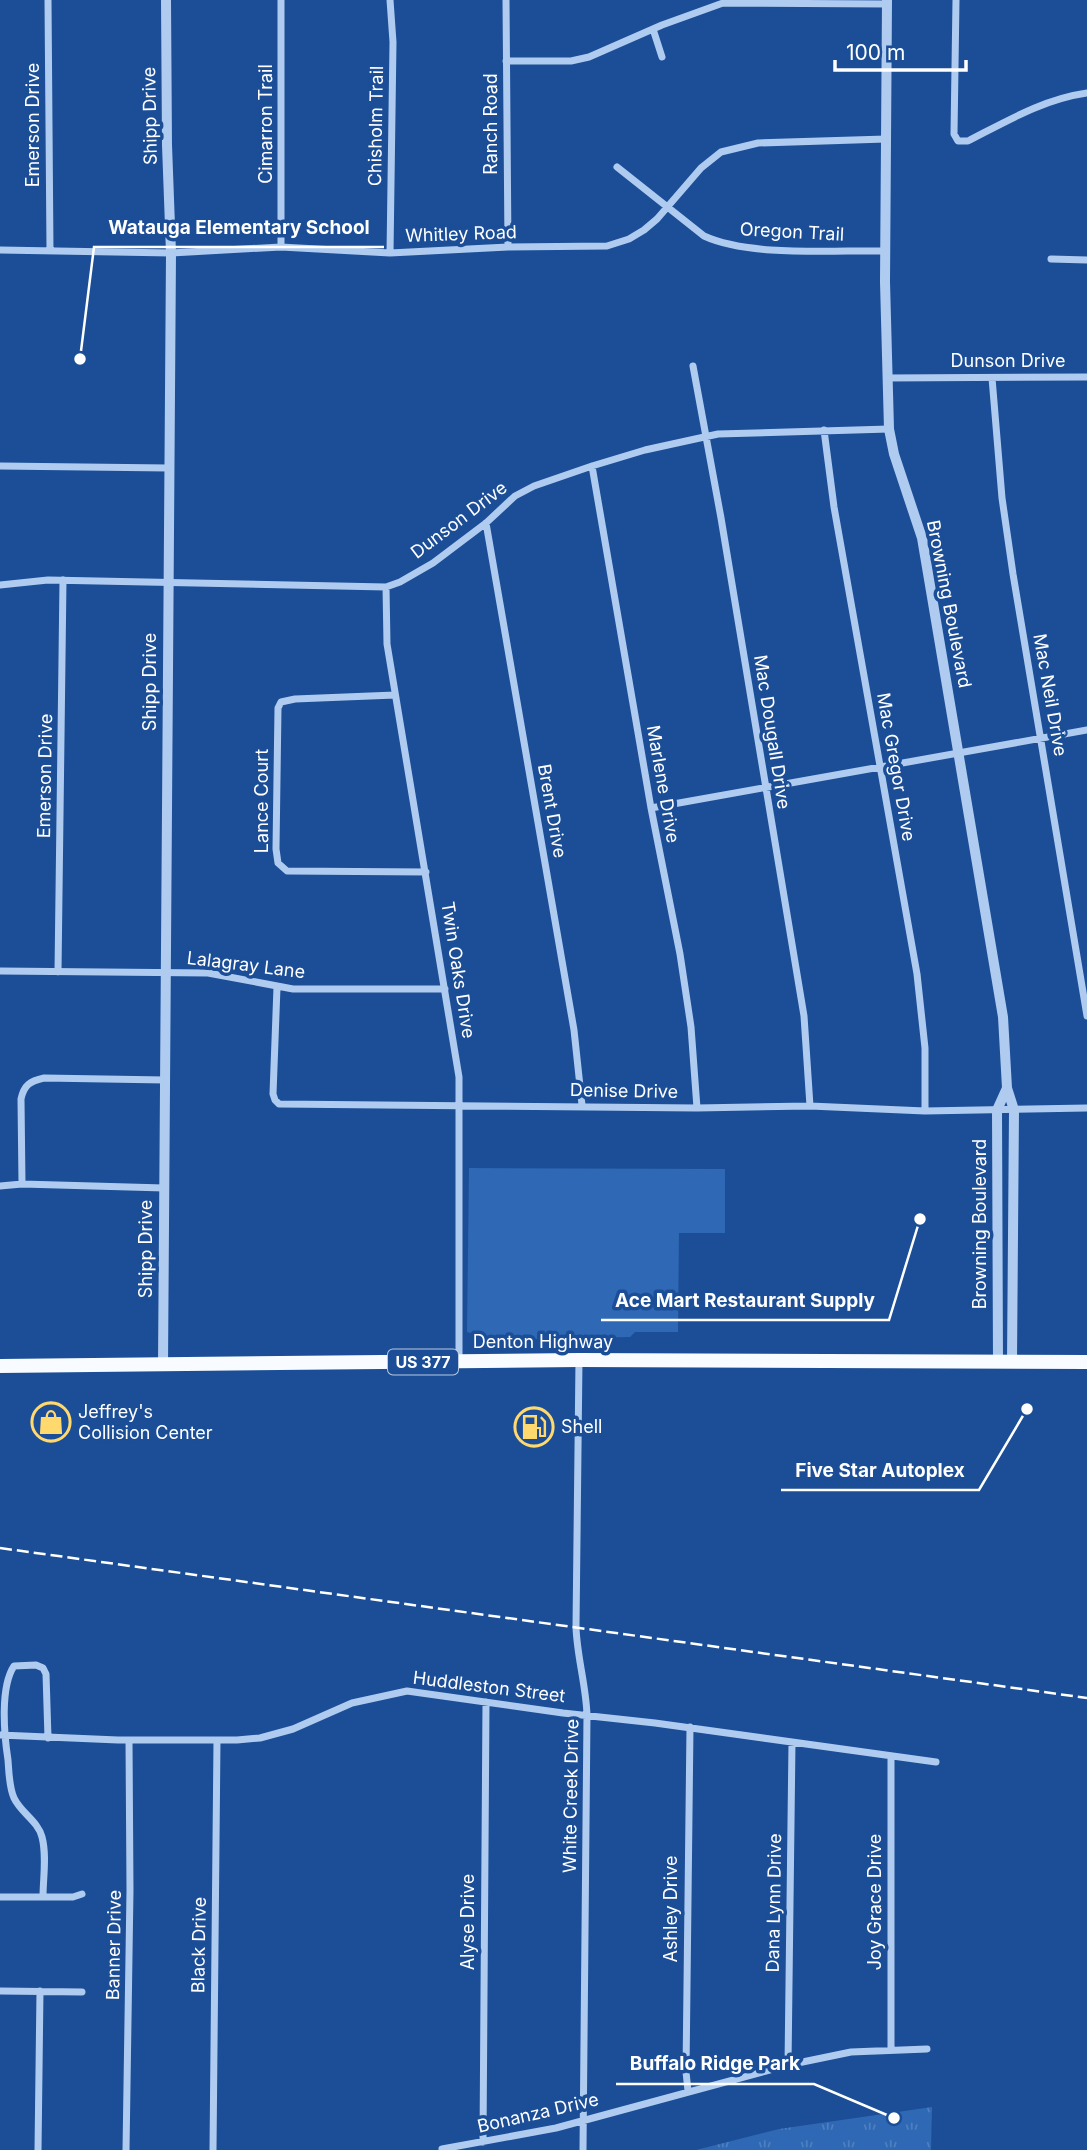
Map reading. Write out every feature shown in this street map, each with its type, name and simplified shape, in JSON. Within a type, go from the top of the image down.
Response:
[{"type":"main road","name":"Denton Highway","points":[[0,1366],[579,1360],[1087,1362]]},
{"type":"street","name":"Emerson Drive","points":[[48,0],[50,251]]},
{"type":"street","name":"Shipp Drive","points":[[163,1365],[171,253],[166,0]]},
{"type":"street","name":"Cimarron Trail","points":[[281,0],[281,247]]},
{"type":"street","name":"Chisholm Trail","points":[[390,0],[393,42],[390,253]]},
{"type":"street","name":"Ranch Road","points":[[506,0],[508,247]]},
{"type":"street","points":[[956,0],[954,134],[958,141],[968,141],[1044,103],[1087,93]]},
{"type":"street","points":[[506,61],[571,61],[589,57],[708,6],[723,3],[887,2]]},
{"type":"street","name":"Browning Boulevard","points":[[887,2],[885,251],[889,429],[894,454],[922,538],[1003,1017],[1007,1088],[1014,1110],[1014,1247],[1005,1362]]},
{"type":"street","points":[[653,29],[662,57]]},
{"type":"street","name":"Whitley Road","points":[[0,250],[171,253],[281,247],[390,253],[508,247],[593,248],[618,243],[644,230],[701,168],[721,152],[758,143],[886,139]]},
{"type":"street","name":"Oregon Trail","points":[[617,167],[704,236],[719,243],[752,249],[885,251]]},
{"type":"street","points":[[1051,259],[1087,260]]},
{"type":"street","name":"Mac Dougall Drive","points":[[693,366],[804,1016],[810,1106]]},
{"type":"street","name":"Dunson Drive","points":[[887,377],[1087,377]]},
{"type":"street","name":"Mac Neil Drive","points":[[992,378],[1002,498],[1087,1016]]},
{"type":"street","name":"Dunson Drive","points":[[0,585],[62,580],[386,587],[433,563],[486,523],[516,496],[534,486],[592,466],[706,436],[745,432],[889,429]]},
{"type":"street","name":"Mac Gregor Drive","points":[[824,430],[834,506],[919,987],[925,1048],[925,1111]]},
{"type":"street","points":[[0,466],[168,468]]},
{"type":"street","name":"Marlene Drive","points":[[592,466],[685,990],[698,1108]]},
{"type":"street","name":"Brent Drive","points":[[486,523],[574,1030],[582,1105]]},
{"type":"street","name":"Emerson Drive","points":[[58,972],[62,580]]},
{"type":"street","name":"Twin Oaks Drive","points":[[386,587],[387,644],[446,989],[458,1077],[458,1362]]},
{"type":"street","name":"Lance Court","points":[[395,695],[295,699],[281,702],[278,708],[277,746],[278,863],[287,872],[426,872]]},
{"type":"street","points":[[651,808],[1087,730]]},
{"type":"street","name":"Lalagray Lane","points":[[0,971],[226,975],[293,989],[446,989]]},
{"type":"street","name":"Denise Drive","points":[[277,987],[272,1094],[279,1104],[698,1108],[810,1106],[925,1111],[1087,1108]]},
{"type":"street","points":[[22,1184],[21,1099],[23,1089],[29,1083],[44,1078],[165,1080]]},
{"type":"street","name":"Browning Boulevard","points":[[1005,1362],[998,1247],[997,1110],[1007,1088]]},
{"type":"street","points":[[0,1186],[22,1184],[164,1188]]},
{"type":"street","points":[[998,1247],[1014,1247]]},
{"type":"street","name":"White Creek Drive","points":[[579,1360],[576,1627],[577,1651],[587,1693],[583,2150]]},
{"type":"street","points":[[43,1897],[43,1839],[32,1819],[14,1797],[2,1735],[5,1681],[14,1666],[43,1668],[46,1674],[48,1738]]},
{"type":"street","name":"Huddleston Street","points":[[2,1735],[129,1740],[248,1739],[276,1734],[352,1703],[407,1691],[936,1762]]},
{"type":"street","name":"Alyse Drive","points":[[483,2142],[486,1702]]},
{"type":"street","name":"Ashley Drive","points":[[688,2091],[686,2059],[690,1727]]},
{"type":"street","name":"Banner Drive","points":[[126,2150],[131,1890],[129,1740]]},
{"type":"street","name":"Black Drive","points":[[213,2150],[217,1740]]},
{"type":"street","name":"Dana Lynn Drive","points":[[788,2065],[792,1742]]},
{"type":"street","name":"Joy Grace Drive","points":[[891,1756],[891,2049]]},
{"type":"street","points":[[0,1897],[73,1897],[82,1894]]},
{"type":"street","points":[[0,1991],[82,1992]]},
{"type":"street","points":[[38,2150],[40,1991]]},
{"type":"street","name":"Bonanza Drive","points":[[442,2149],[556,2128],[788,2065],[851,2052],[927,2049]]},
{"type":"green space","points":[[469,1168],[725,1169],[725,1233],[679,1233],[678,1332],[635,1332],[630,1337],[485,1340],[484,1337],[471,1337],[471,1333],[467,1332]]},
{"type":"green space","points":[[932,2107],[931,2150],[696,2150],[779,2129]]},
{"type":"railway","points":[[0,1548],[1087,1698]]},
{"type":"place","name":"Watauga Elementary School","points":[[80,359]]},
{"type":"place","name":"Ace Mart Restaurant Supply","points":[[920,1219]]},
{"type":"place","name":"Five Star Autoplex","points":[[1027,1409]]},
{"type":"place","name":"Jeffrey's Collision Center","points":[[51,1422]]},
{"type":"place","name":"Shell","points":[[534,1427]]},
{"type":"place","name":"Buffalo Ridge Park","points":[[894,2118]]}]
